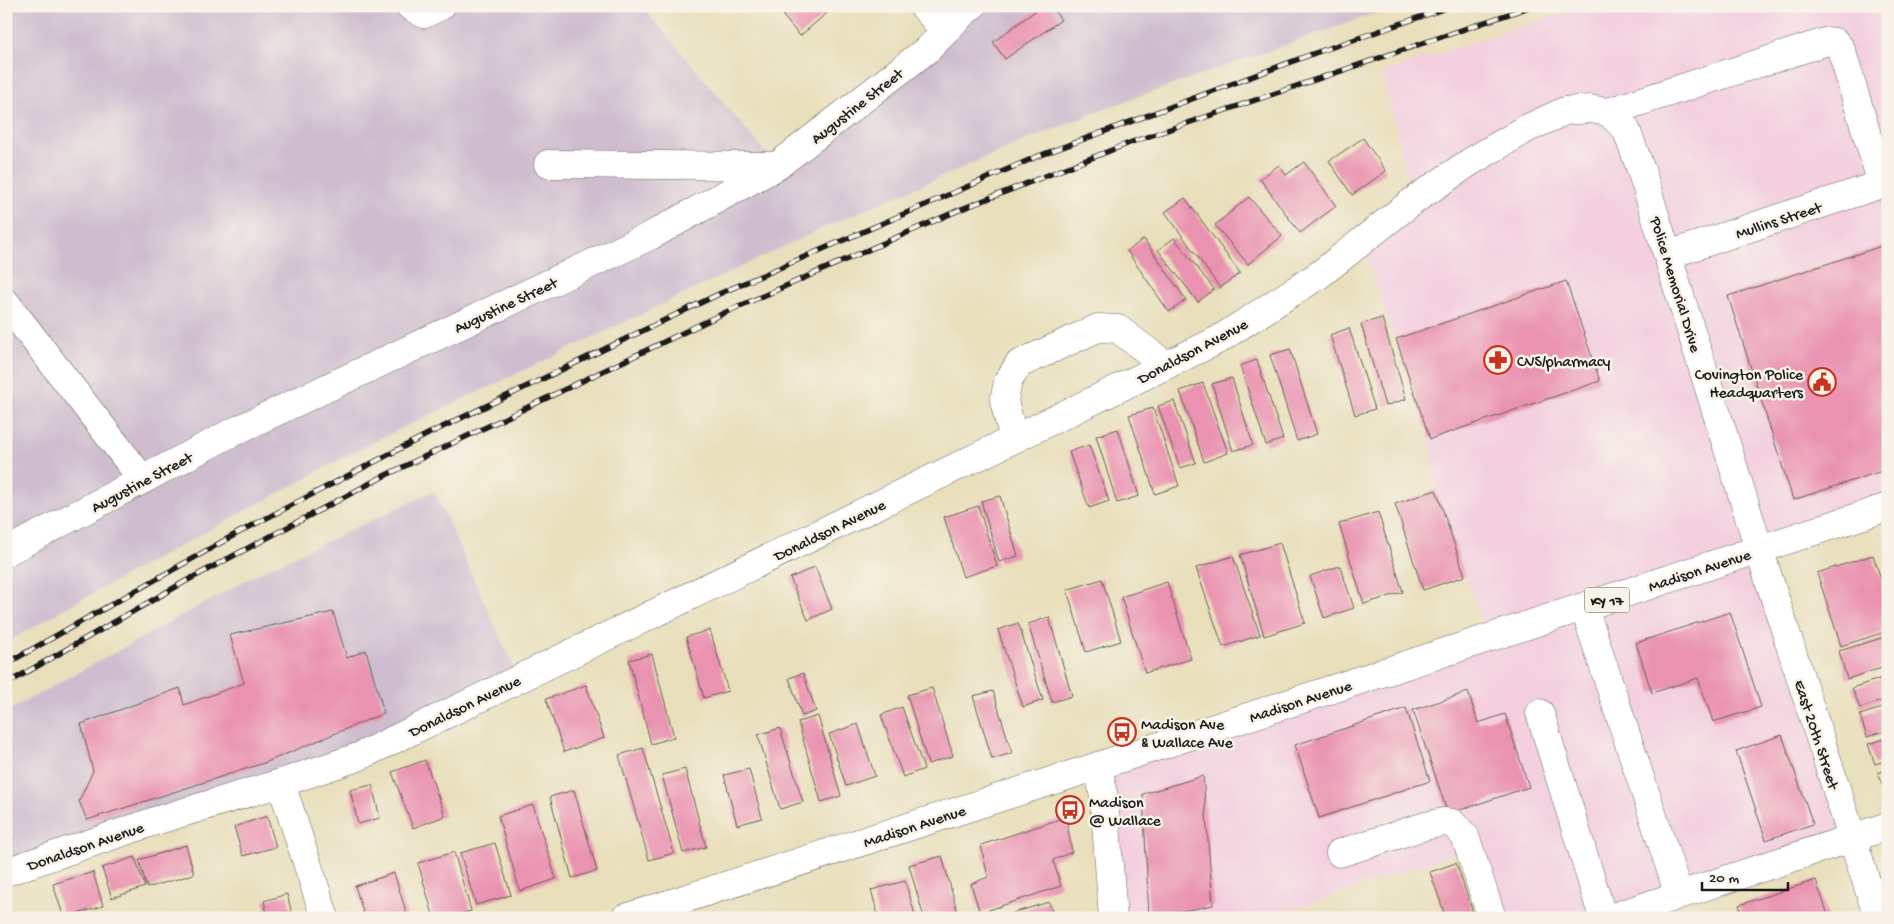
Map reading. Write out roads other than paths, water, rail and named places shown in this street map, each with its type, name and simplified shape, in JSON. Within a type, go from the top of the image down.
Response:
[{"type":"street","points":[[923,6],[945,31]]},
{"type":"street","name":"Augustine Street","points":[[6,552],[231,433],[650,236],[778,166],[928,48],[972,6]]},
{"type":"street","points":[[1608,112],[1828,41],[1835,42],[1840,49],[1885,183]]},
{"type":"street","name":"Donaldson Avenue","points":[[6,872],[155,821],[281,783],[358,757],[1218,340],[1319,275],[1413,201],[1470,162],[1528,128],[1565,111],[1590,109],[1608,112]]},
{"type":"street","name":"Police Memorial Drive","points":[[1608,112],[1626,129],[1642,170],[1759,550]]},
{"type":"street","points":[[548,164],[778,166]]},
{"type":"street","name":"Mullins Street","points":[[1668,255],[1885,183]]},
{"type":"street","points":[[6,303],[143,480]]},
{"type":"street","points":[[1014,439],[1004,401],[1008,381],[1019,364],[1098,328],[1118,329],[1166,365]]},
{"type":"street","name":"Madison Avenue","points":[[625,918],[1098,766],[1888,507]]},
{"type":"street","name":"East 20th Street","points":[[1759,550],[1878,918]]},
{"type":"street","points":[[1584,607],[1679,895]]},
{"type":"street","points":[[1540,712],[1603,918]]},
{"type":"street","points":[[1098,766],[1104,797],[1114,918]]},
{"type":"street","points":[[281,783],[325,918]]},
{"type":"street","points":[[1340,853],[1425,826],[1452,822],[1465,836],[1492,918]]},
{"type":"street","points":[[1610,918],[1888,826]]},
{"type":"railway","points":[[6,664],[236,534],[428,434],[721,293],[1036,157],[1315,53],[1452,6]]},
{"type":"railway","points":[[6,684],[186,581],[382,477],[724,313],[959,210],[1132,142],[1532,6]]},
{"type":"place","name":"CVS/pharmacy","points":[[1498,360]]},
{"type":"place","name":"Covington Police Headquarters","points":[[1822,382]]},
{"type":"place","name":"Madison Ave & Wallace Ave","points":[[1122,732]]},
{"type":"place","name":"Madison @ Wallace","points":[[1070,810]]}]
